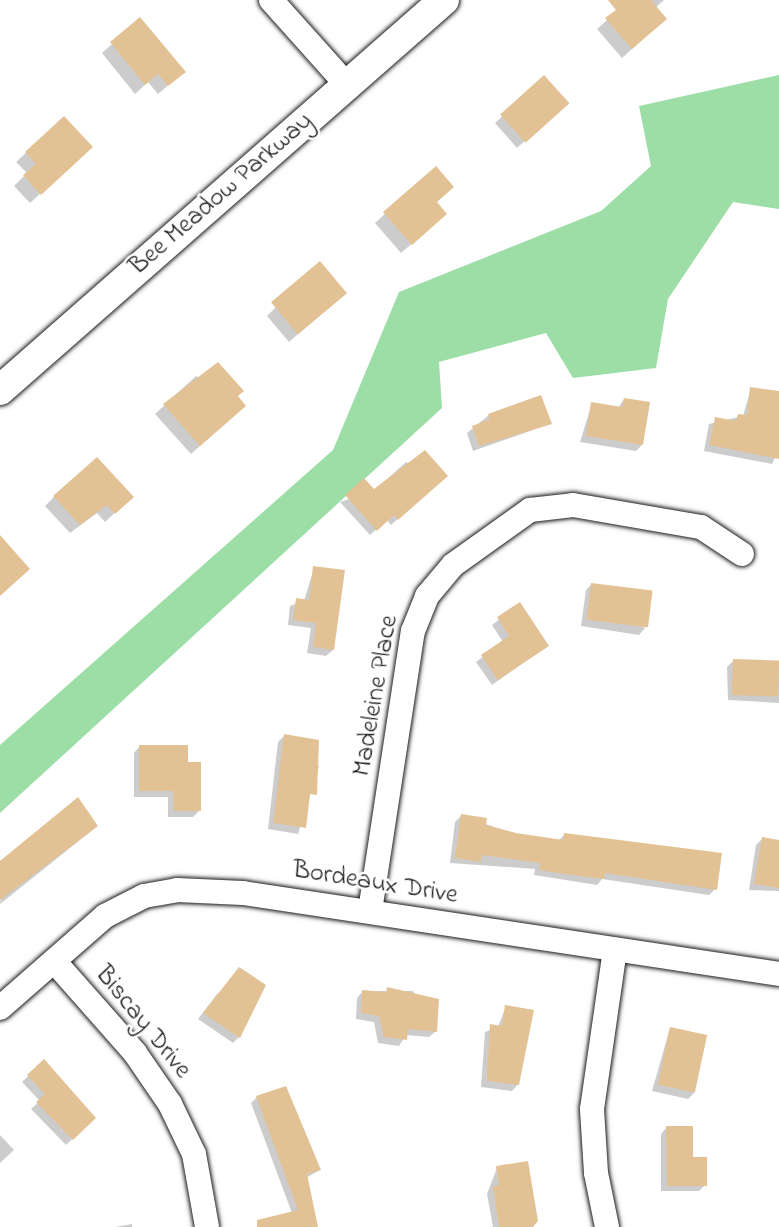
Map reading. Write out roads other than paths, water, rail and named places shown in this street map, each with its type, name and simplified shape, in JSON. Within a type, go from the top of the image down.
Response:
[{"type":"street","points":[[271,0],[347,85]]},
{"type":"street","name":"Bee Meadow Parkway","points":[[0,390],[444,0]]},
{"type":"street","name":"Madeleine Place","points":[[370,911],[413,631],[427,596],[453,565],[530,510],[573,505],[701,527],[742,554]]},
{"type":"street","name":"Bordeaux Drive","points":[[0,1008],[105,916],[144,896],[177,890],[243,893],[779,974]]},
{"type":"street","points":[[607,1227],[596,1173],[592,1109],[615,950]]},
{"type":"street","name":"Biscay Drive","points":[[54,962],[135,1053],[170,1104],[194,1154],[207,1227]]}]
